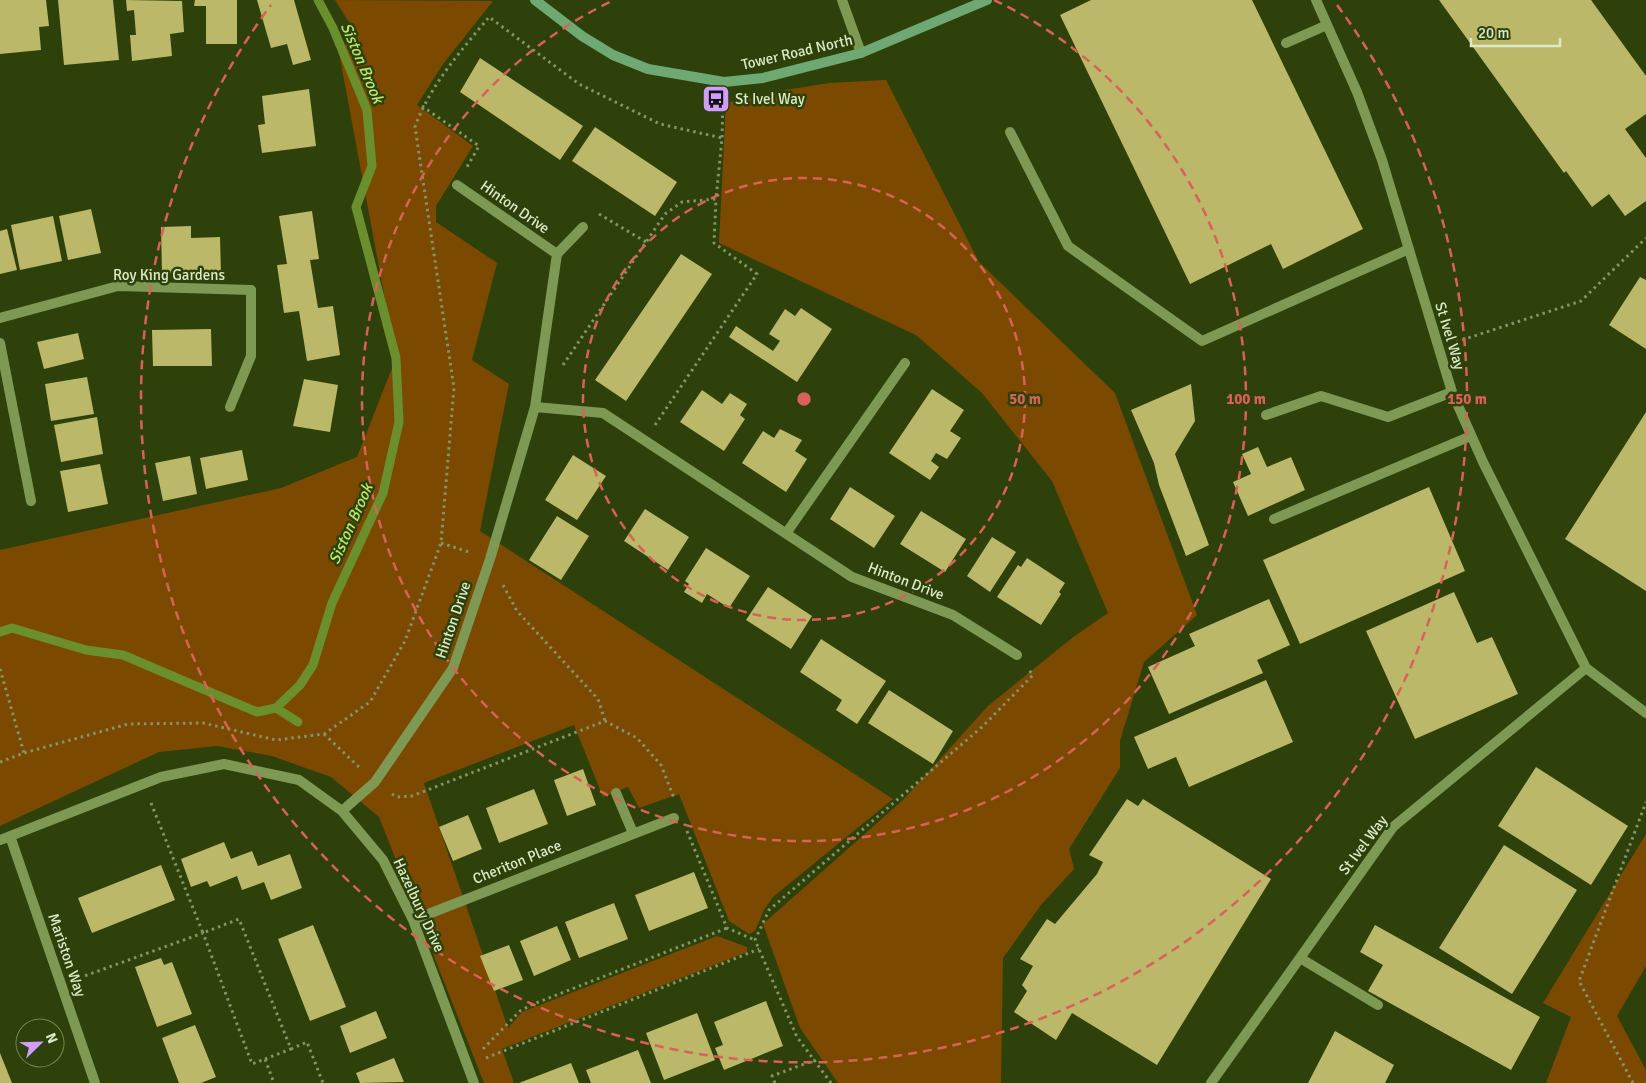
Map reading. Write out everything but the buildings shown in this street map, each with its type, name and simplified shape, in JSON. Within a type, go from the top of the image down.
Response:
[{"type":"street","name":"Tower Road North","points":[[535,0],[582,36],[613,55],[648,69],[724,82],[763,78],[861,53],[987,0]]},
{"type":"street","points":[[842,0],[861,53]]},
{"type":"street","name":"St Ivel Way","points":[[1316,0],[1382,160],[1452,392],[1471,436],[1586,668],[1646,713]]},
{"type":"street","points":[[1286,43],[1327,25]]},
{"type":"street","points":[[1010,132],[1068,246],[1202,341],[1409,249]]},
{"type":"street","name":"Hinton Drive","points":[[457,185],[557,254]]},
{"type":"street","name":"Hinton Drive","points":[[342,811],[375,782],[453,668],[490,559],[535,407],[557,254],[583,227]]},
{"type":"street","name":"Roy King Gardens","points":[[0,318],[118,286],[251,290],[251,356],[230,407]]},
{"type":"street","points":[[0,343],[31,501]]},
{"type":"street","points":[[787,532],[906,363]]},
{"type":"street","points":[[1266,415],[1321,396],[1388,417],[1452,392]]},
{"type":"street","name":"Hinton Drive","points":[[535,407],[603,413],[787,532],[852,577],[953,615],[1016,655]]},
{"type":"street","points":[[1274,519],[1471,436]]},
{"type":"street","name":"St Ivel Way","points":[[1211,1083],[1393,827],[1586,668]]},
{"type":"street","name":"Hazelbury Drive","points":[[0,840],[161,777],[224,764],[299,780],[342,811],[383,860],[413,920],[474,1083]]},
{"type":"street","points":[[616,793],[633,833]]},
{"type":"street","name":"Cheriton Place","points":[[413,920],[674,818]]},
{"type":"street","name":"Mariston Way","points":[[10,836],[95,1083]]},
{"type":"street","points":[[1300,958],[1378,1005]]},
{"type":"path","points":[[0,762],[24,753],[128,724],[203,723],[276,740],[324,734],[370,702],[405,641],[441,542],[454,388],[415,127],[422,106],[446,71],[489,17],[579,84],[660,124],[722,138]]},
{"type":"path","points":[[645,440],[757,274],[714,242],[724,82]]},
{"type":"path","points":[[422,106],[479,146],[457,185]]},
{"type":"path","points":[[562,366],[665,214],[682,202],[716,199]]},
{"type":"path","points":[[583,227],[598,213],[646,242]]},
{"type":"path","points":[[1438,348],[1581,301],[1646,238]]},
{"type":"path","points":[[441,542],[490,559],[517,611],[598,699],[605,721],[637,738],[661,765],[678,807]]},
{"type":"path","points":[[755,940],[769,910],[983,726],[1033,675],[1016,655]]},
{"type":"path","points":[[0,669],[24,753]]},
{"type":"path","points":[[324,734],[375,782],[397,798],[412,796],[605,721]]},
{"type":"path","points":[[143,784],[203,933],[252,1064],[307,1042],[323,1083]]},
{"type":"path","points":[[1633,1083],[1579,981],[1646,802]]},
{"type":"path","points":[[684,824],[727,928],[755,940],[797,1037],[831,1083]]},
{"type":"path","points":[[61,984],[239,919],[291,1049]]},
{"type":"path","points":[[468,1065],[520,1011],[727,928]]},
{"type":"path","points":[[468,1065],[759,949]]},
{"type":"path","points":[[264,1059],[274,1083]]},
{"type":"path","points":[[774,1083],[772,1076],[815,1060]]},
{"type":"shaded area","points":[[335,0],[493,1],[443,64],[417,105],[473,146],[436,206],[436,222],[497,263],[472,360],[509,384],[480,531],[893,799],[773,897],[764,910],[755,931],[749,934],[729,921],[679,794],[639,808],[628,787],[603,797],[574,725],[424,783],[508,1028],[522,1012],[717,936],[747,947],[747,952],[502,1049],[514,1083],[484,1083],[379,817],[331,777],[272,756],[217,746],[159,752],[0,826],[0,550],[281,488],[357,457],[396,358],[339,53],[355,32]]},
{"type":"shaded area","points":[[886,80],[979,262],[1115,393],[1197,615],[1144,662],[1120,741],[1120,768],[1069,849],[1074,869],[1041,905],[1003,958],[1001,1083],[838,1083],[800,1028],[763,924],[903,800],[988,706],[1072,638],[1108,613],[1052,481],[982,393],[916,335],[719,243],[726,103],[779,91],[829,83]]},
{"type":"shaded area","points":[[1646,834],[1646,966],[1617,1016],[1646,1070],[1646,1083],[1546,1083],[1571,1017],[1543,1003]]},
{"type":"waterway","name":"Siston Brook","points":[[0,632],[12,628],[86,650],[123,655],[257,712],[276,708],[300,685],[313,665],[332,603],[383,493],[399,422],[396,358],[356,207],[372,166],[367,110],[333,28],[318,0]]},
{"type":"waterway","points":[[276,708],[298,722]]},
{"type":"place","name":"St Ivel Way","points":[[716,99]]}]
